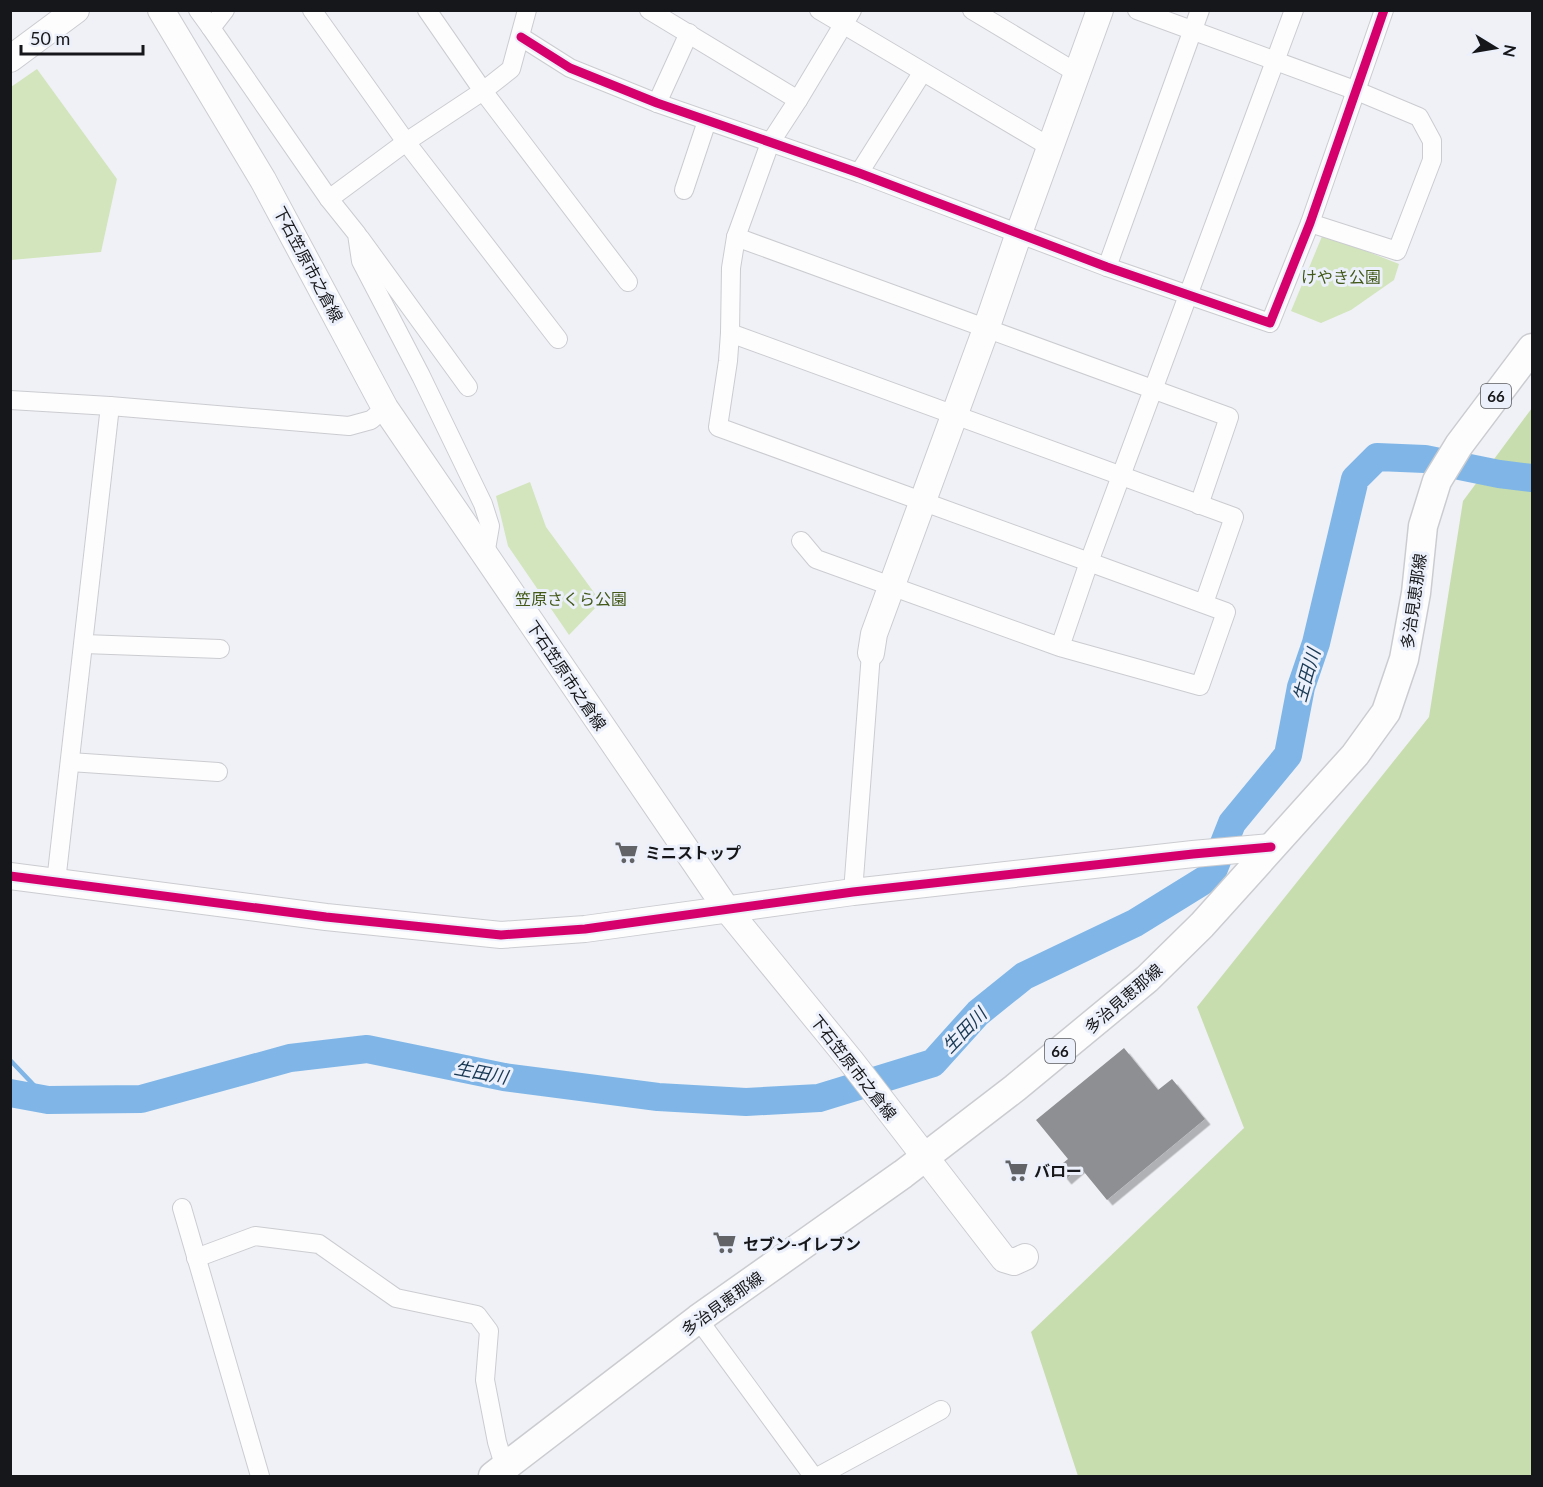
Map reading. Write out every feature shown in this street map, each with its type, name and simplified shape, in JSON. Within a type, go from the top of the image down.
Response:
[{"type":"main road","name":"多治見恵那線","points":[[502,1474],[698,1319],[903,1174],[1015,1088],[1147,979],[1203,925],[1355,755],[1386,712],[1404,659],[1416,593],[1423,526],[1437,481],[1459,445],[1533,348]]},
{"type":"street","points":[[10,59],[76,10]]},
{"type":"street","name":"下石笠原市之倉線","points":[[161,10],[264,180],[385,408],[726,908],[851,1060],[1004,1259],[1014,1262],[1025,1257]]},
{"type":"street","points":[[198,10],[330,199],[468,387]]},
{"type":"street","points":[[211,28],[225,10]]},
{"type":"street","points":[[312,10],[406,142],[558,339]]},
{"type":"street","points":[[427,10],[483,91],[628,282]]},
{"type":"street","points":[[330,199],[406,142],[483,91],[511,69],[527,10]]},
{"type":"street","points":[[649,10],[798,100]]},
{"type":"street","points":[[819,10],[847,18],[922,73],[1050,147]]},
{"type":"street","points":[[972,10],[1077,73]]},
{"type":"street","points":[[853,892],[873,634],[955,415],[1100,10]]},
{"type":"street","points":[[1137,10],[1419,117],[1432,141],[1432,160],[1397,251],[1310,223]]},
{"type":"street","points":[[1107,267],[1200,10]]},
{"type":"street","points":[[1059,647],[1294,10]]},
{"type":"street","points":[[521,37],[570,68],[657,103],[860,173],[1107,267],[1270,323],[1310,223],[1384,10]]},
{"type":"street","points":[[801,542],[816,559],[1059,647],[1200,686],[1226,612],[718,426],[728,361],[731,268],[736,237],[770,143],[847,18]]},
{"type":"street","points":[[657,103],[689,33]]},
{"type":"street","points":[[860,173],[922,73]]},
{"type":"street","points":[[684,190],[706,120]]},
{"type":"street","points":[[357,234],[361,261],[421,376],[483,504],[490,526],[485,555]]},
{"type":"street","points":[[736,237],[1229,417],[1199,505]]},
{"type":"street","points":[[730,333],[1234,517],[1204,603]]},
{"type":"street","points":[[10,400],[349,426],[370,420],[385,408]]},
{"type":"street","points":[[56,882],[110,406]]},
{"type":"street","points":[[84,644],[220,649]]},
{"type":"street","points":[[70,762],[218,772]]},
{"type":"street","points":[[10,876],[326,917],[501,935],[585,929],[853,892],[1271,847]]},
{"type":"street","points":[[182,1208],[260,1476]]},
{"type":"street","points":[[196,1258],[255,1236],[319,1244],[396,1298],[477,1315],[489,1331],[485,1380],[502,1474]]},
{"type":"street","points":[[698,1319],[813,1476]]},
{"type":"street","points":[[819,1476],[941,1410]]},
{"type":"green space","points":[[37,69],[117,179],[101,252],[11,260],[11,87]]},
{"type":"green space","name":"けやき公園","points":[[1323,234],[1399,264],[1394,280],[1351,310],[1321,323],[1291,311]]},
{"type":"green space","points":[[1532,408],[1532,1476],[1078,1476],[1031,1332],[1244,1128],[1197,1007],[1429,717],[1463,501]]},
{"type":"green space","name":"笠原さくら公園","points":[[530,482],[546,527],[601,602],[569,635],[508,546],[496,496]]},
{"type":"building","points":[[1124,1048],[1158,1090],[1172,1079],[1205,1119],[1107,1200],[1080,1167],[1066,1179],[1057,1168],[1068,1159],[1036,1120]]},
{"type":"waterway","name":"生田川","points":[[10,1093],[48,1100],[141,1099],[290,1058],[367,1049],[504,1077],[658,1097],[746,1102],[819,1098],[933,1063],[978,1013],[1024,976],[1135,923],[1211,876],[1232,823],[1288,755],[1301,687],[1316,643],[1355,479],[1377,457],[1425,459],[1499,474],[1532,478]]},
{"type":"waterway","points":[[10,1060],[48,1100]]},
{"type":"cycle path","points":[[521,37],[570,68],[657,103],[859,173],[1107,267],[1270,323],[1310,223],[1384,10]]},
{"type":"cycle path","points":[[10,876],[326,917],[501,935],[585,929],[853,892],[1271,847]]},
{"type":"place","name":"ミニストップ","points":[[627,852]]},
{"type":"place","name":"バロー","points":[[1016,1170]]},
{"type":"place","name":"セブン-イレブン","points":[[725,1243]]}]
